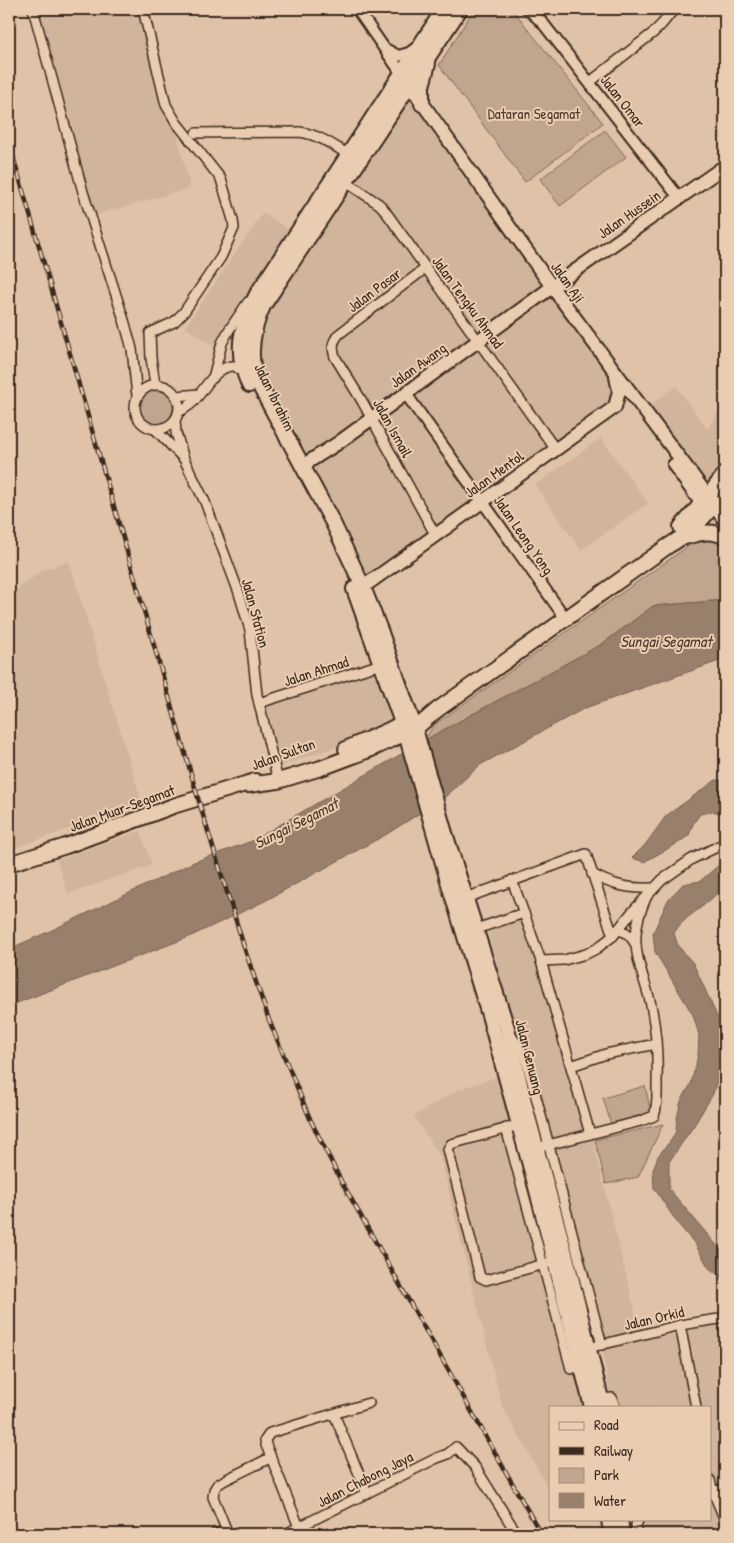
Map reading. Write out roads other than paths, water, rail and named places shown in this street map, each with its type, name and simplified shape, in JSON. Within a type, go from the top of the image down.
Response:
[{"type":"main road","points":[[422,104],[422,86],[427,66],[429,43],[444,9]]},
{"type":"main road","points":[[405,79],[429,43],[460,9]]},
{"type":"main road","name":"Jalan Aji","points":[[405,79],[708,504]]},
{"type":"main road","name":"Jalan Ibrahim","points":[[405,79],[349,155],[257,294],[241,336],[240,355],[249,386],[332,541],[346,571],[381,664],[410,732]]},
{"type":"main road","name":"Jalan Ibrahim","points":[[405,79],[346,182],[263,306],[256,322],[252,340],[252,361],[256,379],[333,523],[363,587],[380,630],[410,732]]},
{"type":"main road","name":"Jalan Hussein","points":[[552,287],[725,166]]},
{"type":"main road","name":"Jalan Awang","points":[[302,466],[338,443],[552,287]]},
{"type":"main road","points":[[615,373],[619,392],[615,407],[625,406],[635,411],[708,504],[725,536]]},
{"type":"main road","name":"Jalan Mentol","points":[[363,587],[615,407]]},
{"type":"main road","points":[[708,504],[725,474]]},
{"type":"main road","points":[[708,504],[725,489]]},
{"type":"main road","points":[[708,504],[725,519]]},
{"type":"main road","name":"Jalan Sultan","points":[[248,785],[277,776],[321,768],[410,732],[438,710],[668,546],[682,538],[708,504]]},
{"type":"main road","name":"Jalan Sultan","points":[[668,546],[676,532],[708,504]]},
{"type":"main road","points":[[682,538],[705,532],[714,532],[725,536]]},
{"type":"main road","name":"Jalan Genuang","points":[[410,732],[440,833],[466,898],[491,975],[513,1126],[555,1261],[583,1365],[599,1404]]},
{"type":"main road","name":"Jalan Muar-Segamat","points":[[9,864],[66,846],[173,806],[248,785]]},
{"type":"main road","name":"Jalan Genuang","points":[[440,833],[450,891],[481,987],[496,1014],[507,1028],[543,1146],[555,1261],[595,1346],[599,1404]]},
{"type":"main road","points":[[481,987],[489,982],[491,975]]},
{"type":"main road","points":[[609,1520],[611,1534]]},
{"type":"main road","points":[[620,1520],[622,1534]]},
{"type":"street","points":[[33,9],[83,192],[132,349],[137,396]]},
{"type":"street","points":[[143,9],[166,105],[176,122],[221,179],[234,228],[221,257],[184,312],[174,322],[150,333],[155,384]]},
{"type":"street","points":[[357,9],[405,79]]},
{"type":"street","name":"Jalan Omar","points":[[528,9],[542,22],[680,199]]},
{"type":"street","name":"Jalan Omar","points":[[536,9],[542,22]]},
{"type":"street","points":[[590,82],[653,33],[674,9]]},
{"type":"street","points":[[382,46],[395,55],[402,56],[429,43]]},
{"type":"street","points":[[196,133],[308,133],[349,155]]},
{"type":"street","name":"Jalan Tengku Ahmad","points":[[346,182],[379,204],[556,450]]},
{"type":"street","name":"Jalan Pasar","points":[[339,334],[426,268]]},
{"type":"street","points":[[213,378],[225,337],[244,307],[257,294]]},
{"type":"street","name":"Jalan Ismail","points":[[339,334],[332,346],[335,357],[362,400],[436,536]]},
{"type":"street","points":[[177,416],[179,404],[177,396],[170,388],[155,384],[142,390],[137,396],[135,402],[136,415],[144,425],[155,429],[163,428],[170,425],[192,403],[222,369],[235,366],[244,373]]},
{"type":"street","points":[[177,396],[199,394]]},
{"type":"street","name":"Jalan Leong Yong","points":[[406,394],[566,619]]},
{"type":"street","name":"Jalan Station","points":[[177,416],[176,433],[184,459],[205,502],[239,593],[250,630],[259,703],[277,776]]},
{"type":"street","name":"Jalan Station","points":[[155,429],[184,459]]},
{"type":"street","name":"Jalan Ahmad","points":[[259,703],[381,664]]},
{"type":"street","points":[[541,961],[564,960],[586,954],[615,933],[662,880],[692,859],[725,843]]},
{"type":"street","points":[[466,898],[586,854],[615,933]]},
{"type":"street","points":[[592,874],[604,882],[620,887],[654,888]]},
{"type":"street","points":[[512,880],[541,961],[590,1134]]},
{"type":"street","points":[[595,1346],[543,1146],[654,1116],[658,1074],[656,1044],[651,1006],[636,946],[637,924],[646,898]]},
{"type":"street","points":[[476,929],[524,913]]},
{"type":"street","points":[[615,933],[624,931],[636,946]]},
{"type":"street","points":[[571,1066],[606,1054],[656,1044]]},
{"type":"street","points":[[513,1126],[448,1146],[480,1277],[486,1280],[555,1261]]},
{"type":"street","name":"Jalan Orkid","points":[[595,1346],[680,1325],[725,1318]]},
{"type":"street","points":[[680,1325],[696,1406]]},
{"type":"street","points":[[599,1404],[612,1398],[616,1406]]},
{"type":"street","points":[[299,1527],[270,1458],[266,1440],[270,1433],[370,1403]]},
{"type":"street","points":[[334,1414],[367,1493]]},
{"type":"street","name":"Jalan Chabong Jaya","points":[[285,1534],[448,1454],[456,1447],[478,1471],[517,1534]]},
{"type":"street","points":[[215,1534],[227,1532],[213,1497],[217,1485],[270,1458]]},
{"type":"street","points":[[712,1493],[725,1490]]},
{"type":"street","points":[[712,1495],[725,1520]]},
{"type":"street","points":[[637,1534],[636,1525],[638,1520]]},
{"type":"water","name":"Sungai Segamat","points":[[725,600],[725,659],[585,708],[480,765],[445,797],[387,834],[263,902],[189,937],[9,1006],[9,949],[194,862],[252,841],[434,735],[602,644],[653,606]]},
{"type":"water","points":[[716,780],[725,781],[725,813],[721,814],[713,811],[700,814],[693,824],[689,835],[680,842],[644,862],[632,858],[645,845],[666,816]]},
{"type":"water","points":[[725,864],[725,885],[686,919],[674,933],[677,943],[693,963],[720,1023],[723,1059],[713,1094],[669,1162],[669,1189],[725,1255],[725,1280],[709,1268],[695,1244],[678,1224],[654,1188],[653,1170],[658,1156],[676,1131],[681,1101],[691,1084],[698,1055],[699,1035],[693,1015],[655,952],[653,933],[668,900],[683,884],[700,881],[719,865]]},
{"type":"railway","points":[[9,142],[202,812],[269,1020],[311,1121],[340,1179],[541,1534]]},
{"type":"park label","name":"Dataran Segamat","points":[[534,113]]}]
